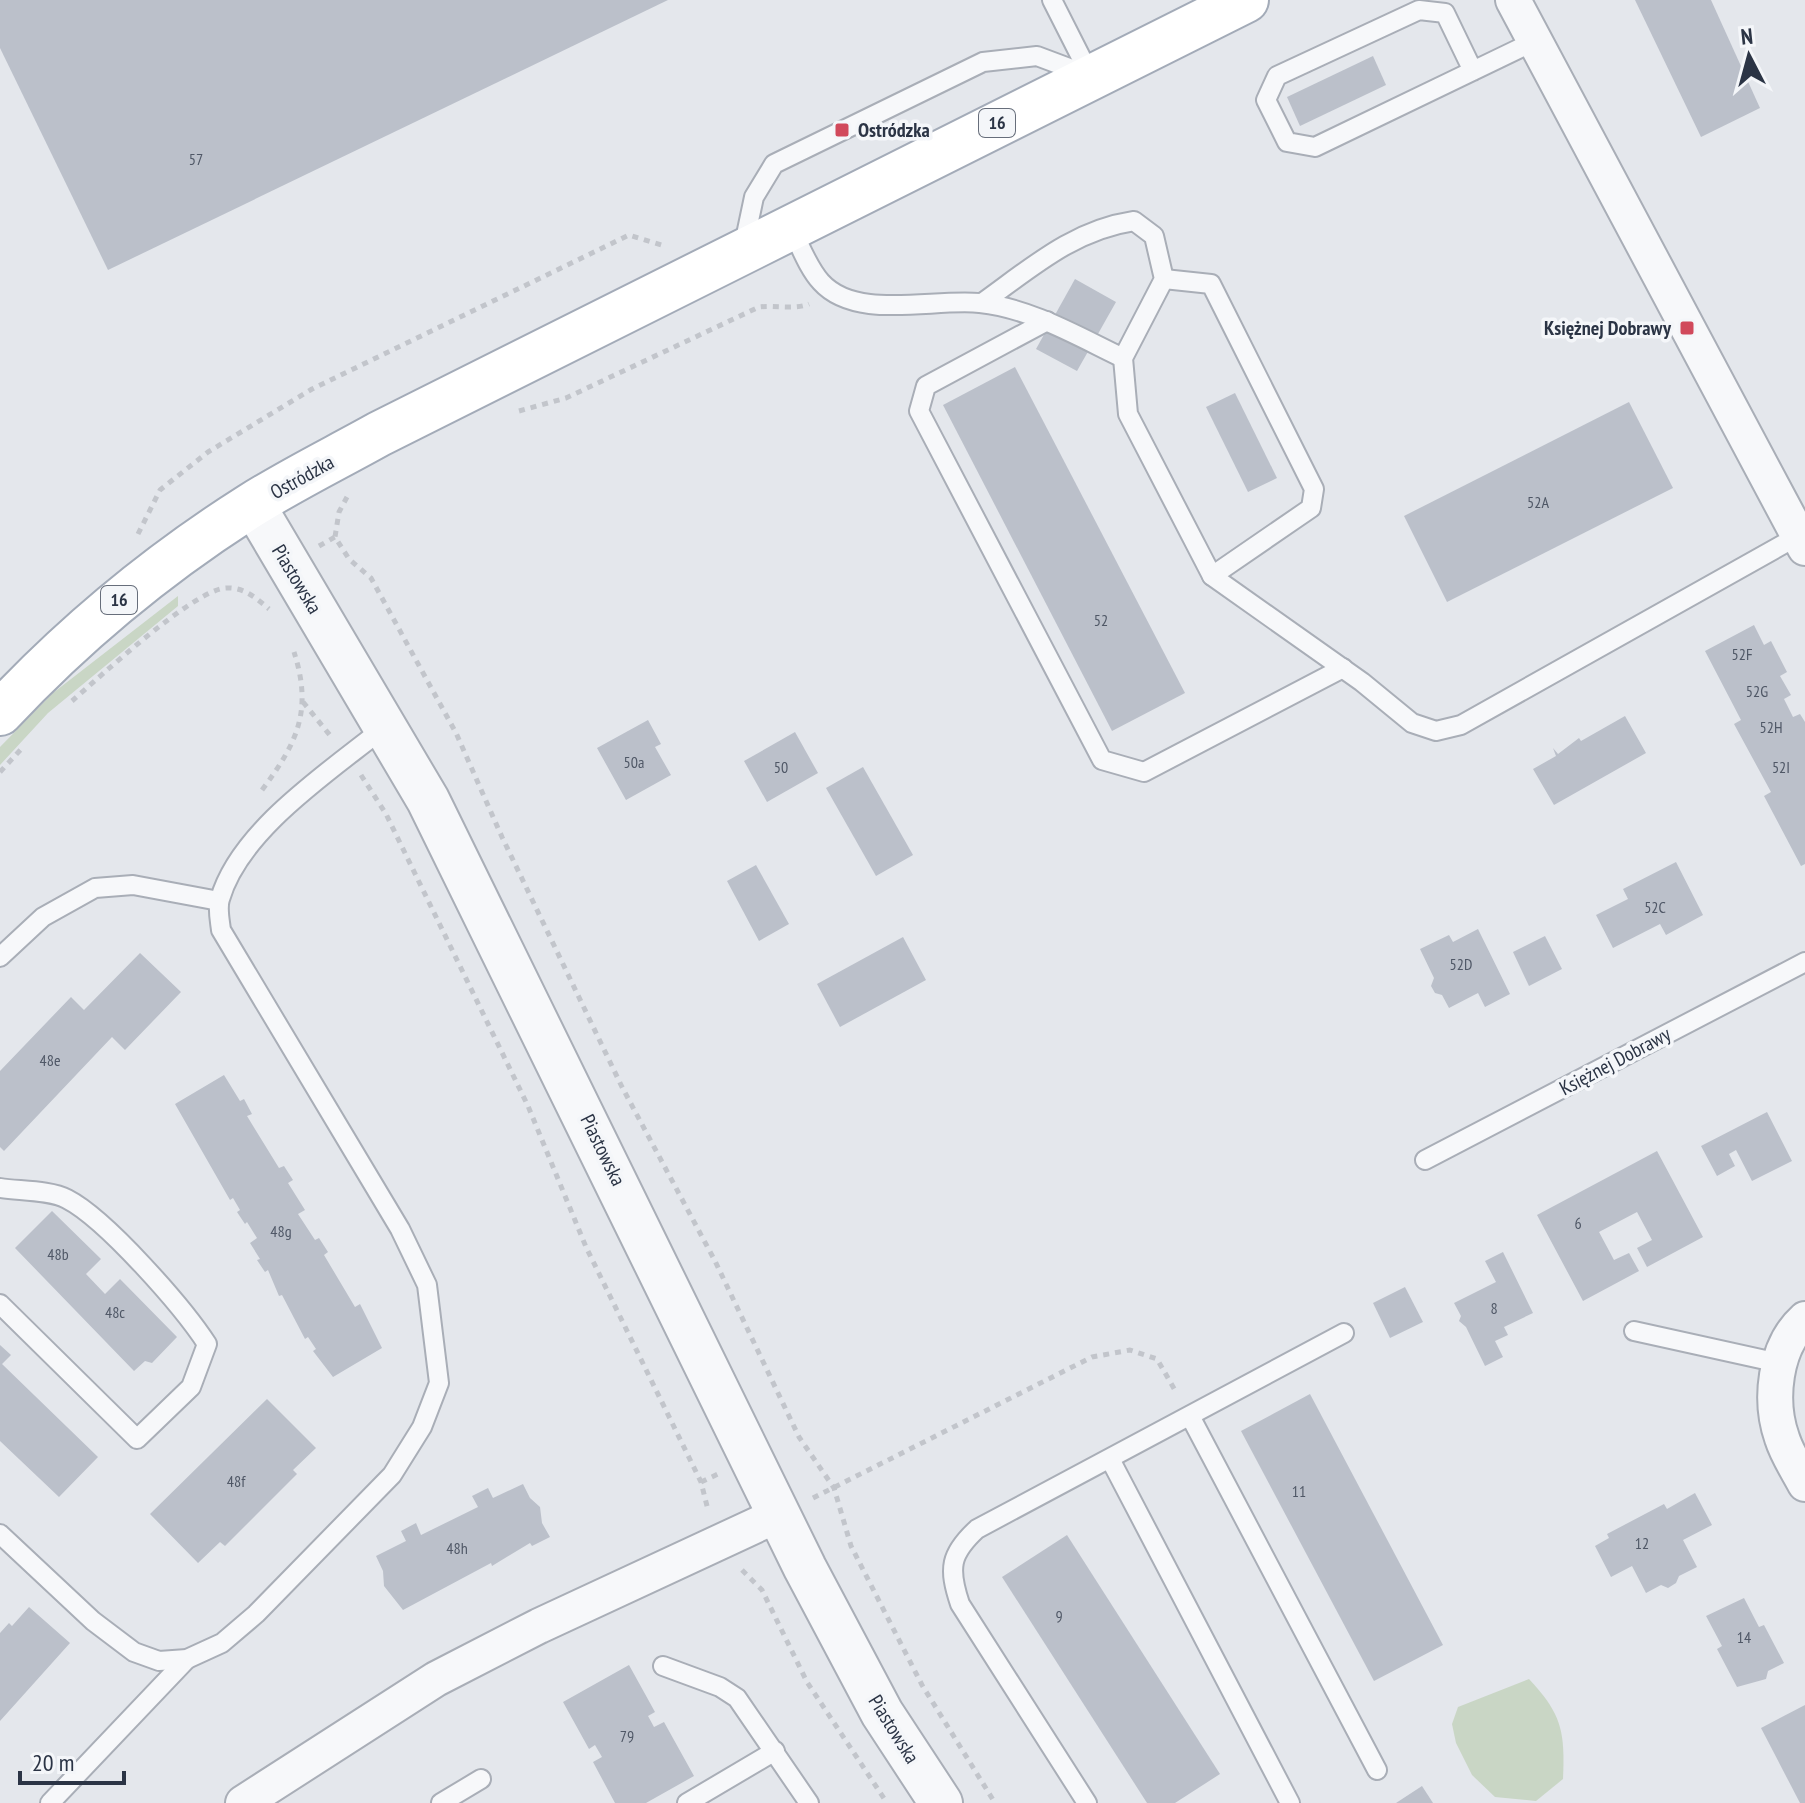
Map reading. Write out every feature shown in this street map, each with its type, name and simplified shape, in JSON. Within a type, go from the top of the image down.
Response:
[{"type":"main road","name":"Ostródzka","points":[[15,726],[80,633],[131,590],[253,504],[379,434],[1246,0]]},
{"type":"street","points":[[1513,0],[1802,542]]},
{"type":"street","name":"Piastowska","points":[[253,504],[435,814],[780,1514],[882,1713],[941,1803]]},
{"type":"street","points":[[1805,1319],[1797,1326],[1779,1363],[1774,1403],[1782,1439],[1805,1484]]},
{"type":"street","points":[[264,1797],[436,1679],[780,1514]]},
{"type":"lane","points":[[1052,0],[1091,77]]},
{"type":"lane","points":[[1473,71],[1445,13],[1419,10],[1277,76],[1266,100],[1287,142],[1315,147],[1473,71],[1535,41]]},
{"type":"lane","points":[[743,250],[754,197],[774,164],[983,62],[1037,56],[1091,77]]},
{"type":"lane","points":[[982,303],[1064,245],[1102,226],[1134,221],[1154,236],[1164,279],[1123,358],[1128,414],[1212,576],[1343,668],[1412,723],[1436,731],[1461,725],[1802,542]]},
{"type":"lane","points":[[790,226],[819,280],[833,293],[858,303],[982,303],[1047,321],[1123,358]]},
{"type":"lane","points":[[1164,279],[1211,284],[1314,489],[1311,508],[1212,576]]},
{"type":"lane","points":[[1047,321],[926,386],[919,411],[1102,760],[1144,772],[1343,668]]},
{"type":"lane","points":[[0,1562],[6,1541],[93,1621],[134,1652],[159,1661],[187,1659],[222,1643],[256,1614],[392,1475],[422,1427],[439,1383],[427,1285],[400,1229],[221,930],[219,901],[237,862],[278,816],[386,726]]},
{"type":"lane","points":[[0,957],[43,917],[95,888],[133,885],[219,901]]},
{"type":"lane","name":"Księżnej Dobrawy","points":[[1425,1160],[1805,962]]},
{"type":"lane","points":[[0,1188],[65,1197],[99,1223],[179,1306],[207,1344],[191,1387],[137,1439],[0,1304]]},
{"type":"lane","points":[[1634,1331],[1779,1363]]},
{"type":"lane","points":[[1087,1803],[960,1604],[953,1585],[952,1563],[959,1546],[977,1529],[1344,1333]]},
{"type":"lane","points":[[1190,1416],[1377,1770]]},
{"type":"lane","points":[[1110,1459],[1290,1803]]},
{"type":"lane","points":[[50,1803],[187,1659]]},
{"type":"lane","points":[[663,1666],[720,1687],[737,1698],[809,1803]]},
{"type":"lane","points":[[687,1803],[775,1751]]},
{"type":"lane","points":[[441,1803],[481,1779]]},
{"type":"path","points":[[137,537],[160,490],[221,444],[312,389],[629,235]]},
{"type":"path","points":[[511,413],[566,398],[759,307],[779,304],[800,308],[833,293]]},
{"type":"path","points":[[350,492],[339,512],[335,537],[349,559],[371,578],[456,733],[502,837],[622,1087],[715,1261],[799,1437],[834,1488],[851,1546],[922,1685],[995,1803]]},
{"type":"path","points":[[64,708],[149,636],[212,592],[233,588],[249,592],[275,619]]},
{"type":"path","points":[[290,641],[299,668],[303,702],[348,757],[386,814],[528,1106],[586,1247],[701,1482],[707,1507],[732,1560],[762,1590],[807,1682],[887,1803]]},
{"type":"path","points":[[0,772],[15,726]]},
{"type":"path","points":[[780,1514],[1092,1357],[1130,1350],[1157,1359],[1190,1416]]},
{"type":"green space","points":[[178,596],[178,606],[48,713],[0,765],[0,747],[53,693]]},
{"type":"green space","points":[[1529,1679],[1549,1703],[1559,1724],[1563,1779],[1536,1801],[1495,1797],[1472,1775],[1456,1743],[1452,1724],[1458,1707]]},
{"type":"building","points":[[0,0],[668,0],[108,270],[0,48]]},
{"type":"building","points":[[1635,0],[1711,0],[1760,108],[1701,137]]},
{"type":"building","points":[[1373,56],[1386,85],[1300,126],[1287,97]]},
{"type":"building","points":[[1075,279],[1116,302],[1077,371],[1036,349]]},
{"type":"building","points":[[1015,367],[1185,693],[1112,731],[943,405]]},
{"type":"building","points":[[1235,393],[1277,478],[1248,492],[1206,407]]},
{"type":"building","points":[[1629,402],[1673,488],[1447,602],[1404,516]]},
{"type":"building","points":[[1754,625],[1764,645],[1771,641],[1787,672],[1780,676],[1791,695],[1784,699],[1793,717],[1800,714],[1805,722],[1805,864],[1801,866],[1764,796],[1771,792],[1734,724],[1741,720],[1705,651]]},
{"type":"building","points":[[1625,716],[1646,753],[1554,805],[1533,769],[1556,756],[1553,748],[1558,754],[1579,738],[1581,741]]},
{"type":"building","points":[[648,720],[661,744],[655,747],[671,775],[626,800],[597,748]]},
{"type":"building","points":[[795,732],[818,773],[767,802],[744,761]]},
{"type":"building","points":[[863,767],[913,855],[876,876],[826,788]]},
{"type":"building","points":[[1676,862],[1703,915],[1666,935],[1660,924],[1613,948],[1596,915],[1628,899],[1623,889]]},
{"type":"building","points":[[756,865],[789,924],[759,941],[727,881]]},
{"type":"building","points":[[1478,929],[1510,994],[1485,1007],[1478,993],[1449,1008],[1442,995],[1435,993],[1431,986],[1434,978],[1420,949],[1449,935],[1453,942]]},
{"type":"building","points":[[1545,936],[1562,969],[1529,986],[1513,952]]},
{"type":"building","points":[[903,937],[926,980],[840,1027],[817,984]]},
{"type":"building","points":[[140,953],[181,992],[125,1050],[112,1037],[4,1151],[0,1147],[0,1071],[71,997],[84,1010]]},
{"type":"building","points":[[224,1075],[240,1101],[244,1099],[252,1114],[247,1116],[279,1168],[284,1166],[293,1180],[288,1183],[305,1210],[298,1214],[315,1240],[319,1238],[328,1252],[324,1255],[355,1307],[360,1304],[382,1348],[333,1377],[313,1351],[316,1349],[308,1337],[305,1339],[282,1295],[279,1296],[268,1270],[265,1272],[257,1260],[260,1259],[250,1243],[257,1238],[237,1212],[240,1210],[233,1198],[230,1200],[175,1104]]},
{"type":"building","points":[[1767,1112],[1792,1161],[1752,1181],[1736,1150],[1729,1154],[1735,1166],[1717,1176],[1701,1146]]},
{"type":"building","points":[[1657,1151],[1703,1237],[1647,1267],[1637,1248],[1652,1240],[1637,1212],[1599,1232],[1614,1260],[1629,1253],[1639,1271],[1583,1301],[1537,1215]]},
{"type":"building","points":[[52,1211],[101,1259],[86,1274],[105,1294],[120,1279],[177,1337],[152,1363],[145,1361],[134,1371],[15,1248]]},
{"type":"building","points":[[1503,1252],[1533,1313],[1504,1327],[1508,1335],[1495,1341],[1503,1357],[1485,1366],[1466,1327],[1459,1321],[1461,1316],[1454,1303],[1496,1282],[1485,1261]]},
{"type":"building","points":[[1405,1287],[1423,1322],[1390,1338],[1373,1303]]},
{"type":"building","points":[[0,1345],[11,1355],[2,1364],[98,1457],[59,1497],[0,1441]]},
{"type":"building","points":[[1310,1394],[1443,1645],[1374,1681],[1241,1431]]},
{"type":"building","points":[[267,1399],[316,1448],[293,1470],[297,1474],[225,1546],[220,1542],[198,1563],[150,1514]]},
{"type":"building","points":[[523,1484],[530,1498],[540,1507],[542,1523],[550,1537],[532,1546],[530,1543],[492,1566],[491,1563],[403,1610],[384,1586],[383,1571],[376,1556],[406,1541],[401,1531],[416,1523],[421,1535],[478,1507],[472,1496],[488,1488],[493,1498]]},
{"type":"building","points":[[1695,1493],[1712,1525],[1683,1540],[1697,1567],[1679,1576],[1676,1583],[1668,1588],[1661,1585],[1646,1593],[1632,1566],[1611,1577],[1595,1546],[1609,1538],[1607,1534],[1664,1504],[1667,1509]]},
{"type":"building","points":[[1067,1535],[1220,1774],[1175,1803],[1147,1803],[1002,1577]]},
{"type":"building","points":[[1744,1598],[1759,1627],[1764,1625],[1784,1663],[1768,1671],[1766,1679],[1737,1687],[1717,1649],[1722,1646],[1706,1616]]},
{"type":"building","points":[[29,1607],[70,1643],[0,1721],[0,1633],[9,1623],[12,1626]]},
{"type":"building","points":[[629,1665],[655,1712],[648,1716],[654,1727],[664,1722],[694,1776],[646,1803],[615,1803],[593,1762],[602,1757],[595,1745],[589,1749],[563,1702]]},
{"type":"building","points":[[1805,1705],[1805,1803],[1800,1803],[1761,1728]]},
{"type":"building","points":[[1422,1786],[1433,1803],[1396,1803]]},
{"type":"place","name":"Ostródzka","points":[[842,130]]},
{"type":"place","name":"Księżnej Dobrawy","points":[[1687,328]]}]
